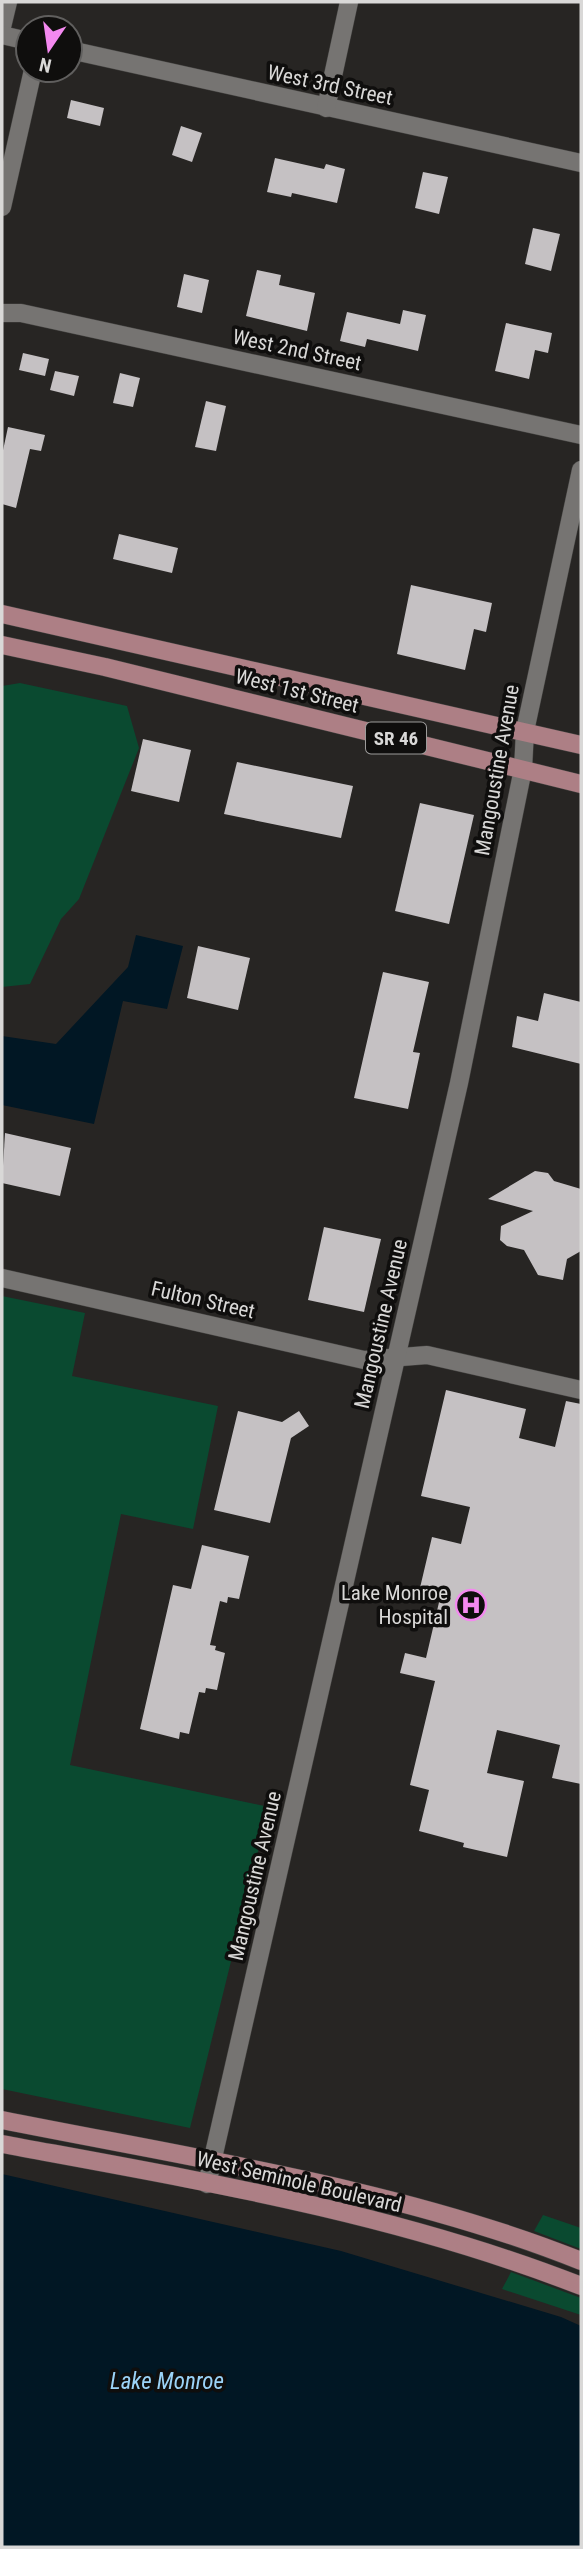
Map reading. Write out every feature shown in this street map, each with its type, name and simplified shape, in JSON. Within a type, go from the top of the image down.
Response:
[{"type":"main road","name":"West 1st Street","points":[[2,614],[581,745]]},
{"type":"main road","name":"West 1st Street","points":[[2,645],[105,667],[581,784]]},
{"type":"main road","name":"West Seminole Boulevard","points":[[2,2120],[212,2162],[446,2216],[513,2235],[581,2261]]},
{"type":"main road","name":"West Seminole Boulevard","points":[[2,2144],[207,2184],[457,2243],[581,2286]]},
{"type":"street","points":[[2,27],[8,2]]},
{"type":"street","points":[[326,108],[349,2]]},
{"type":"street","name":"West 3rd Street","points":[[84,53],[581,163]]},
{"type":"street","points":[[2,207],[30,84]]},
{"type":"street","name":"West 2nd Street","points":[[2,313],[21,313],[581,435]]},
{"type":"street","name":"Mangoustine Avenue","points":[[207,2184],[465,1057],[523,769],[525,731],[581,470]]},
{"type":"street","name":"Fulton Street","points":[[2,1278],[364,1360],[396,1360],[427,1355],[581,1390]]},
{"type":"green space","points":[[20,683],[127,706],[139,748],[79,899],[61,919],[30,984],[2,987],[2,686]]},
{"type":"green space","points":[[2,1296],[85,1313],[72,1376],[218,1406],[193,1529],[121,1514],[70,1765],[269,1807],[190,2128],[2,2089]]},
{"type":"green space","points":[[543,2215],[581,2228],[581,2249],[534,2231]]},
{"type":"green space","points":[[511,2272],[581,2298],[581,2315],[502,2289]]},
{"type":"water","points":[[136,935],[183,946],[167,1009],[123,1001],[94,1124],[2,1105],[2,1036],[56,1044],[128,967]]},
{"type":"water","name":"Lake Monroe","points":[[2,2174],[341,2251],[561,2317],[581,2326],[581,2547],[2,2547]]},
{"type":"building","points":[[71,100],[104,108],[100,126],[67,118]]},
{"type":"building","points":[[181,126],[202,133],[192,162],[172,155]]},
{"type":"building","points":[[275,158],[324,169],[326,164],[345,169],[337,203],[292,193],[291,197],[267,192]]},
{"type":"building","points":[[423,172],[448,177],[439,214],[415,208]]},
{"type":"building","points":[[533,228],[560,234],[551,271],[525,264]]},
{"type":"building","points":[[257,270],[281,275],[279,285],[315,293],[307,331],[246,316]]},
{"type":"building","points":[[184,274],[209,280],[202,313],[177,307]]},
{"type":"building","points":[[403,310],[426,315],[418,351],[367,339],[365,347],[340,341],[347,312],[400,324]]},
{"type":"building","points":[[506,323],[552,333],[548,353],[535,350],[529,379],[495,371]]},
{"type":"building","points":[[23,353],[49,359],[45,376],[19,370]]},
{"type":"building","points":[[55,371],[79,376],[74,396],[50,390]]},
{"type":"building","points":[[120,373],[140,378],[133,407],[113,403]]},
{"type":"building","points":[[206,401],[226,406],[216,451],[195,447]]},
{"type":"building","points":[[8,427],[45,435],[41,451],[30,449],[16,508],[2,504],[2,455]]},
{"type":"building","points":[[119,534],[178,548],[172,573],[113,559]]},
{"type":"building","points":[[411,585],[492,603],[486,632],[474,629],[465,670],[397,654]]},
{"type":"building","points":[[143,739],[191,750],[179,802],[131,791]]},
{"type":"building","points":[[237,762],[353,786],[341,838],[224,814]]},
{"type":"building","points":[[420,803],[474,815],[449,924],[395,911]]},
{"type":"building","points":[[198,946],[250,958],[238,1010],[187,998]]},
{"type":"building","points":[[383,972],[429,982],[413,1052],[420,1053],[408,1109],[354,1098]]},
{"type":"building","points":[[544,993],[581,1002],[581,1064],[512,1047],[517,1016],[538,1021]]},
{"type":"building","points":[[5,1133],[71,1148],[60,1196],[2,1183]]},
{"type":"building","points":[[535,1171],[548,1173],[554,1181],[581,1189],[581,1251],[567,1259],[563,1280],[538,1275],[524,1250],[507,1246],[500,1240],[501,1226],[533,1211],[488,1199]]},
{"type":"building","points":[[324,1227],[381,1239],[364,1312],[308,1300]]},
{"type":"building","name":"Lake Monroe Hospital","points":[[446,1390],[526,1409],[519,1438],[555,1447],[566,1401],[581,1404],[581,1784],[552,1778],[560,1745],[497,1730],[487,1773],[524,1781],[507,1857],[463,1847],[464,1843],[419,1831],[429,1790],[410,1785],[435,1681],[400,1673],[405,1653],[426,1658],[440,1598],[419,1592],[432,1537],[461,1544],[470,1507],[421,1496]]},
{"type":"building","points":[[238,1411],[282,1422],[299,1411],[309,1426],[291,1438],[270,1523],[214,1510]]},
{"type":"building","points":[[202,1545],[249,1556],[239,1599],[228,1597],[227,1603],[220,1601],[210,1645],[225,1653],[217,1690],[206,1688],[205,1693],[199,1692],[189,1734],[180,1732],[179,1739],[140,1729],[173,1585],[191,1589]]},
{"type":"place","name":"Lake Monroe Hospital","points":[[471,1605]]}]
